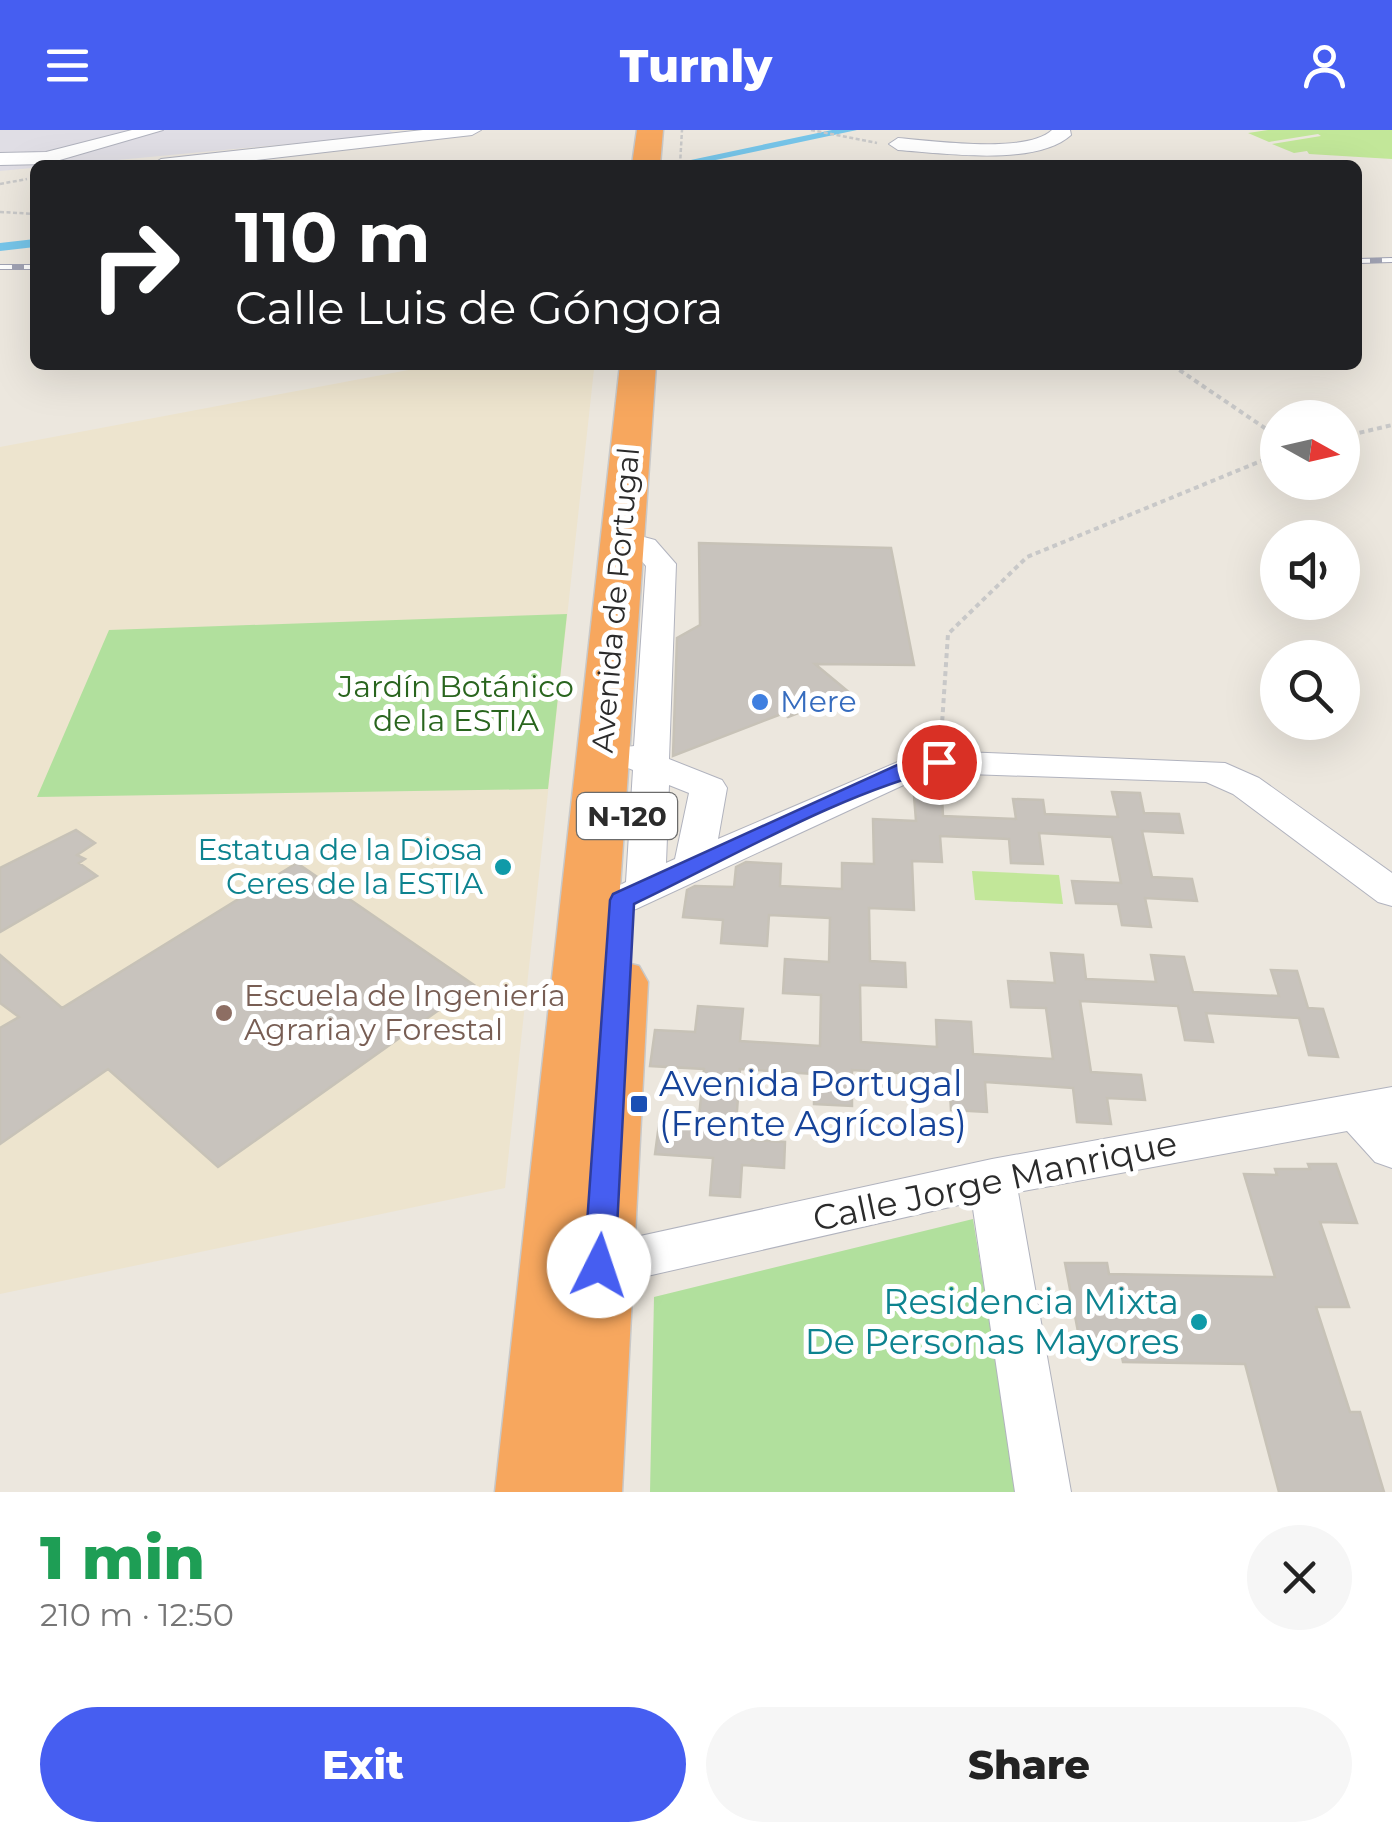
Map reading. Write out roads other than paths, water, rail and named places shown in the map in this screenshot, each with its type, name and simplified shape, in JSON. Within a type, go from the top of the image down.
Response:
[{"type":"highway","points":[[647,160],[650,130]]},
{"type":"highway","points":[[656,160],[659,130]]},
{"type":"highway","points":[[670,160],[673,130]]},
{"type":"highway","name":"Avenida de Portugal","points":[[537,1492],[638,370]]},
{"type":"highway","name":"Avenida de Portugal","points":[[580,1492],[633,895],[641,760],[644,546],[656,370]]},
{"type":"street","points":[[0,159],[46,158],[154,130]]},
{"type":"street","points":[[205,160],[472,130]]},
{"type":"street","points":[[898,144],[960,148],[1018,145],[1050,142],[1062,135],[1060,130]]},
{"type":"street","points":[[0,175],[30,175]]},
{"type":"street","points":[[641,760],[709,788],[693,868]]},
{"type":"street","points":[[633,895],[914,766],[939,762],[1212,772],[1246,786],[1392,893]]},
{"type":"street","points":[[1374,1108],[1392,1149]]},
{"type":"street","name":"Calle Jorge Manrique","points":[[599,1266],[992,1178],[1374,1108]]},
{"type":"street","points":[[992,1178],[1043,1492]]},
{"type":"waterway","points":[[697,160],[851,130]]},
{"type":"waterway","points":[[0,247],[30,244]]},
{"type":"railway","points":[[1362,261],[1392,260]]},
{"type":"railway","points":[[0,267],[30,267]]},
{"type":"place","name":"Mere","points":[[760,702]]},
{"type":"place","name":"Estatua de la Diosa Ceres de la ESTIA","points":[[503,867]]},
{"type":"place","name":"Escuela de Ingeniería Agraria y Forestal","points":[[224,1013]]},
{"type":"place","name":"Avenida Portugal (Frente Agrícolas)","points":[[639,1104]]},
{"type":"place","name":"Residencia Mixta De Personas Mayores","points":[[1199,1322]]},
{"type":"park label","name":"Jardín Botánico de la ESTIA","points":[[456,704]]}]
